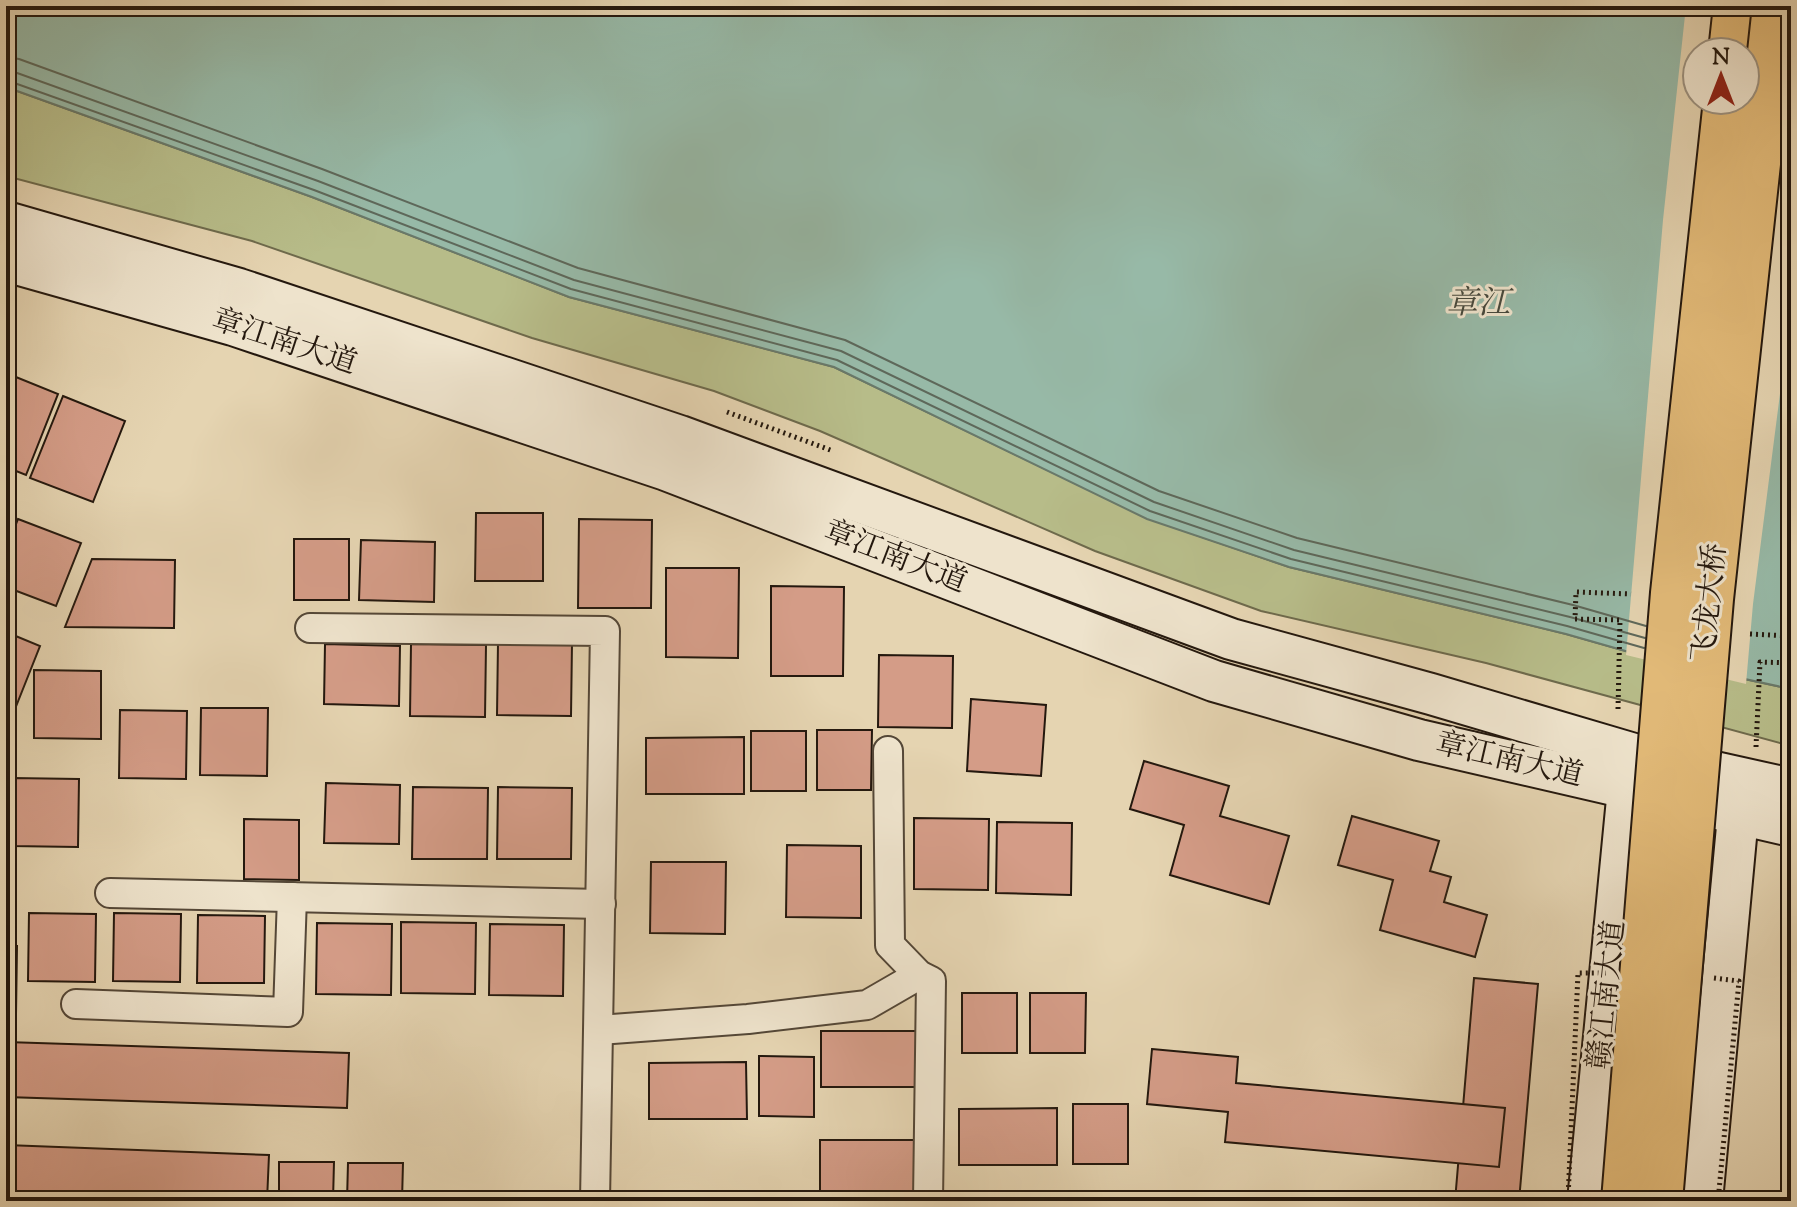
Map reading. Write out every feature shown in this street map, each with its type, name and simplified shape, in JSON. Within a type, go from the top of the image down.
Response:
[{"type":"main road","points":[[1733,36],[1736,6]]},
{"type":"main road","name":"飞龙大桥","points":[[1660,1201],[1711,599],[1775,6]]},
{"type":"main road","name":"飞龙大桥","points":[[1624,1201],[1673,593],[1724,116]]},
{"type":"main road","name":"章江南大道","points":[[6,222],[239,289],[680,436],[1231,639],[1634,754],[1791,789]]},
{"type":"main road","name":"章江南大道","points":[[6,261],[233,325],[666,470],[1214,681],[1419,740],[1791,826]]},
{"type":"main road","name":"赣江南大道","points":[[1588,1201],[1628,789]]},
{"type":"main road","points":[[1702,1201],[1738,816]]},
{"type":"street","points":[[310,628],[605,631],[595,1201]]},
{"type":"street","points":[[888,751],[890,945],[919,975],[931,981],[928,1201]]},
{"type":"street","points":[[110,893],[601,904]]},
{"type":"street","points":[[76,1004],[288,1012],[292,897]]},
{"type":"street","points":[[599,1030],[748,1019],[867,1005],[919,975]]},
{"type":"path","points":[[1618,709],[1620,620],[1575,619],[1576,592],[1631,594]]},
{"type":"path","points":[[1750,634],[1791,636]]},
{"type":"path","points":[[1755,752],[1760,662],[1791,663]]},
{"type":"green space","points":[[6,87],[312,197],[569,297],[834,367],[1147,518],[1289,567],[1566,634],[1657,660],[1791,689],[1791,746],[1486,663],[1261,611],[1095,551],[820,431],[714,391],[532,338],[252,241],[6,176]]},
{"type":"water","name":"章江","points":[[6,6],[1791,6],[1791,689],[1657,660],[1566,634],[1289,567],[1147,519],[834,367],[569,297],[312,197],[6,87]]},
{"type":"pier","points":[[1686,6],[1791,6],[1791,308],[1753,604],[1746,684],[1626,655],[1663,220],[1681,53],[1681,116],[1761,116],[1761,36],[1683,36]]},
{"type":"building","points":[[6,373],[58,394],[26,475],[6,467]]},
{"type":"building","points":[[63,396],[125,421],[93,502],[30,478]]},
{"type":"building","points":[[476,513],[543,513],[543,581],[475,581]]},
{"type":"building","points":[[18,519],[81,543],[56,606],[6,587],[6,550]]},
{"type":"building","points":[[579,519],[652,520],[651,608],[578,608]]},
{"type":"building","points":[[294,539],[349,539],[349,600],[294,600]]},
{"type":"building","points":[[361,540],[435,542],[434,602],[359,600]]},
{"type":"building","points":[[92,559],[175,560],[174,628],[65,627]]},
{"type":"building","points":[[666,568],[739,568],[738,658],[666,657]]},
{"type":"building","points":[[771,586],[844,587],[843,676],[771,676]]},
{"type":"building","points":[[6,632],[40,646],[15,709],[6,705]]},
{"type":"building","points":[[498,643],[572,643],[571,716],[497,715]]},
{"type":"building","points":[[325,644],[400,646],[399,706],[324,704]]},
{"type":"building","points":[[411,644],[486,645],[485,717],[410,716]]},
{"type":"building","points":[[879,655],[953,656],[952,728],[878,727]]},
{"type":"building","points":[[34,670],[101,671],[101,739],[34,738]]},
{"type":"building","points":[[971,699],[1046,705],[1041,776],[967,771]]},
{"type":"building","points":[[201,708],[268,708],[267,776],[200,775]]},
{"type":"building","points":[[120,710],[187,711],[186,779],[119,778]]},
{"type":"building","points":[[817,730],[872,730],[871,790],[817,790]]},
{"type":"building","points":[[751,731],[806,731],[806,791],[751,791]]},
{"type":"building","points":[[744,737],[744,794],[646,794],[646,738]]},
{"type":"building","points":[[1144,761],[1229,786],[1220,816],[1289,836],[1269,904],[1170,875],[1184,825],[1130,809]]},
{"type":"building","points":[[12,778],[79,779],[78,847],[11,846]]},
{"type":"building","points":[[326,783],[400,785],[399,844],[324,843]]},
{"type":"building","points":[[413,787],[488,788],[487,859],[412,859]]},
{"type":"building","points":[[498,787],[572,788],[571,859],[497,859]]},
{"type":"building","points":[[1352,816],[1439,841],[1430,871],[1451,877],[1444,902],[1487,915],[1475,957],[1380,930],[1393,880],[1338,865]]},
{"type":"building","points":[[914,818],[989,819],[988,890],[914,889]]},
{"type":"building","points":[[244,819],[299,820],[299,880],[244,879]]},
{"type":"building","points":[[997,822],[1072,823],[1071,895],[996,893]]},
{"type":"building","points":[[787,845],[861,846],[861,918],[786,917]]},
{"type":"building","points":[[651,862],[726,862],[725,934],[650,933]]},
{"type":"building","points":[[29,913],[96,914],[95,982],[28,981]]},
{"type":"building","points":[[114,913],[181,914],[180,982],[113,981]]},
{"type":"building","points":[[198,915],[265,916],[264,983],[197,983]]},
{"type":"building","points":[[401,922],[476,923],[475,994],[401,993]]},
{"type":"building","points":[[317,923],[392,924],[391,995],[316,994]]},
{"type":"building","points":[[490,924],[564,925],[563,996],[489,995]]},
{"type":"building","points":[[6,946],[17,946],[16,1014],[6,1014]]},
{"type":"building","points":[[1474,978],[1538,984],[1519,1201],[1455,1201]]},
{"type":"building","points":[[962,993],[1017,993],[1017,1053],[962,1053]]},
{"type":"building","points":[[1030,993],[1086,993],[1085,1053],[1030,1053]]},
{"type":"building","points":[[821,1031],[919,1031],[919,1087],[821,1087]]},
{"type":"building","points":[[6,1042],[349,1053],[347,1108],[6,1097]]},
{"type":"building","points":[[1152,1049],[1238,1057],[1236,1083],[1505,1108],[1499,1167],[1225,1142],[1228,1112],[1147,1104]]},
{"type":"building","points":[[759,1056],[814,1057],[814,1117],[759,1116]]},
{"type":"building","points":[[746,1062],[747,1119],[649,1119],[649,1063]]},
{"type":"building","points":[[1073,1104],[1128,1104],[1128,1164],[1073,1164]]},
{"type":"building","points":[[1057,1108],[1057,1165],[959,1165],[959,1109]]},
{"type":"building","points":[[820,1140],[918,1140],[918,1196],[820,1197]]},
{"type":"building","points":[[6,1145],[269,1155],[267,1201],[6,1201]]},
{"type":"building","points":[[279,1162],[334,1162],[333,1201],[279,1201]]},
{"type":"building","points":[[348,1163],[403,1163],[402,1201],[347,1201]]},
{"type":"building","points":[[423,1194],[477,1196],[477,1201],[423,1201]]}]
